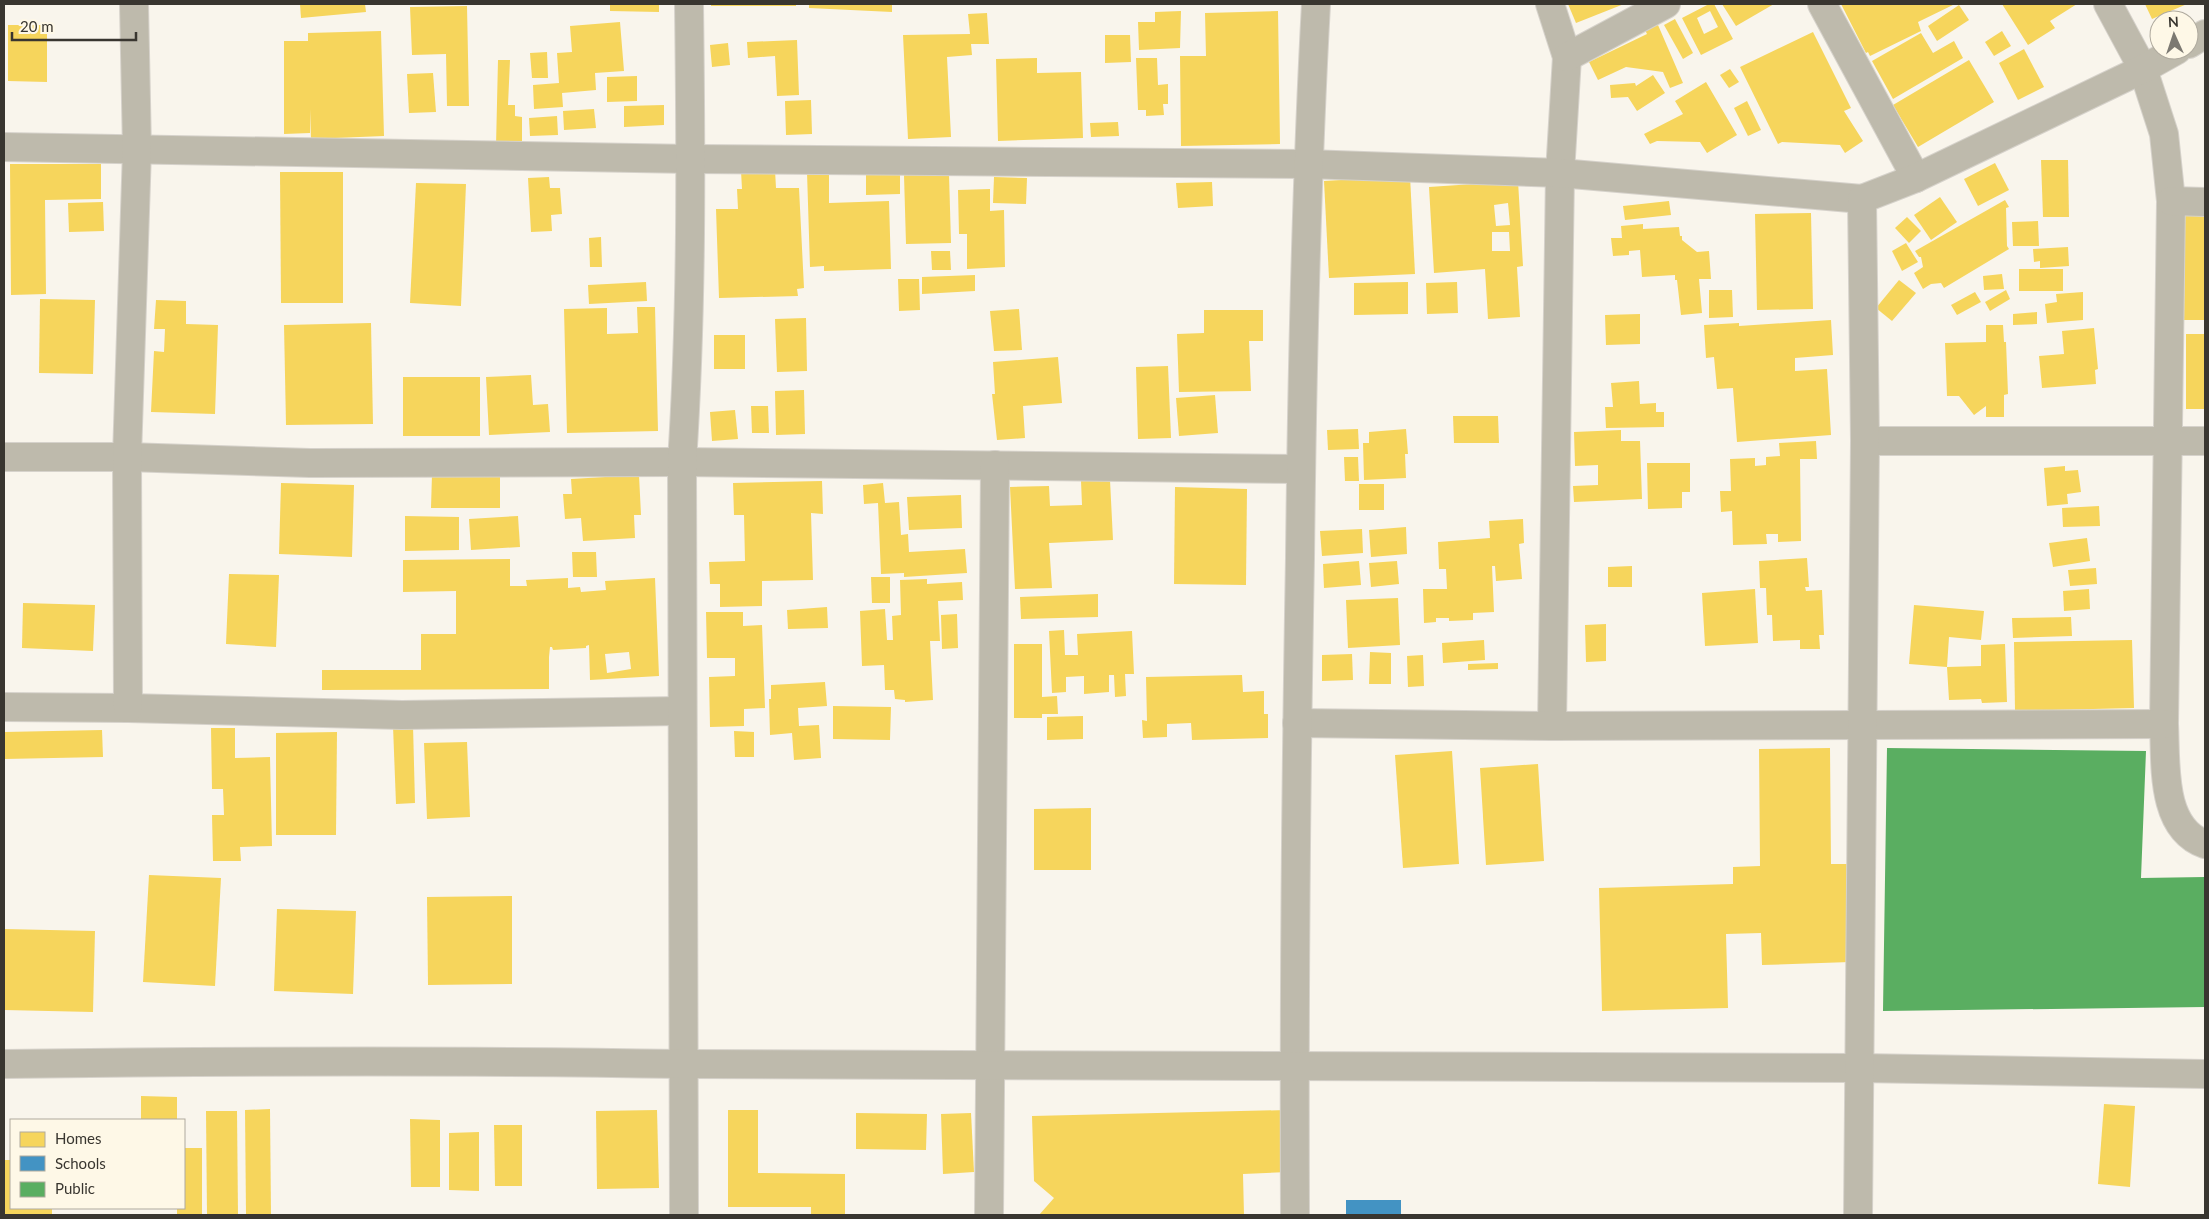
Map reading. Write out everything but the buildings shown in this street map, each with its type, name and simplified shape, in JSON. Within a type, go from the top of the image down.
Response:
[{"type":"street","points":[[128,708],[127,457],[137,150],[134,4]]},
{"type":"street","points":[[684,1215],[682,462],[688,377],[691,160],[689,4]]},
{"type":"street","points":[[1295,1215],[1297,723],[1301,469],[1307,164],[1316,4]]},
{"type":"street","points":[[1550,4],[1567,56],[1560,173],[1552,726]]},
{"type":"street","points":[[1567,56],[1666,4]]},
{"type":"street","points":[[1822,4],[1916,178]]},
{"type":"street","points":[[2108,4],[2143,69],[2164,134],[2171,201],[2164,724],[2168,793],[2176,819],[2197,842],[2205,844]]},
{"type":"street","points":[[4,147],[691,160],[1307,164],[1560,173],[1862,199],[1916,178],[2159,60]]},
{"type":"street","points":[[1858,1215],[1864,726],[1865,441],[1862,199]]},
{"type":"street","points":[[2171,201],[2205,202]]},
{"type":"street","points":[[1865,441],[2205,441]]},
{"type":"street","points":[[4,456],[127,457],[310,463],[682,462],[1301,469]]},
{"type":"street","points":[[988,1215],[995,465]]},
{"type":"street","points":[[4,707],[402,715],[682,711]]},
{"type":"street","points":[[1297,723],[1552,726],[2164,724]]},
{"type":"street","points":[[4,1064],[488,1060],[683,1064],[1860,1068],[2205,1074]]}]
